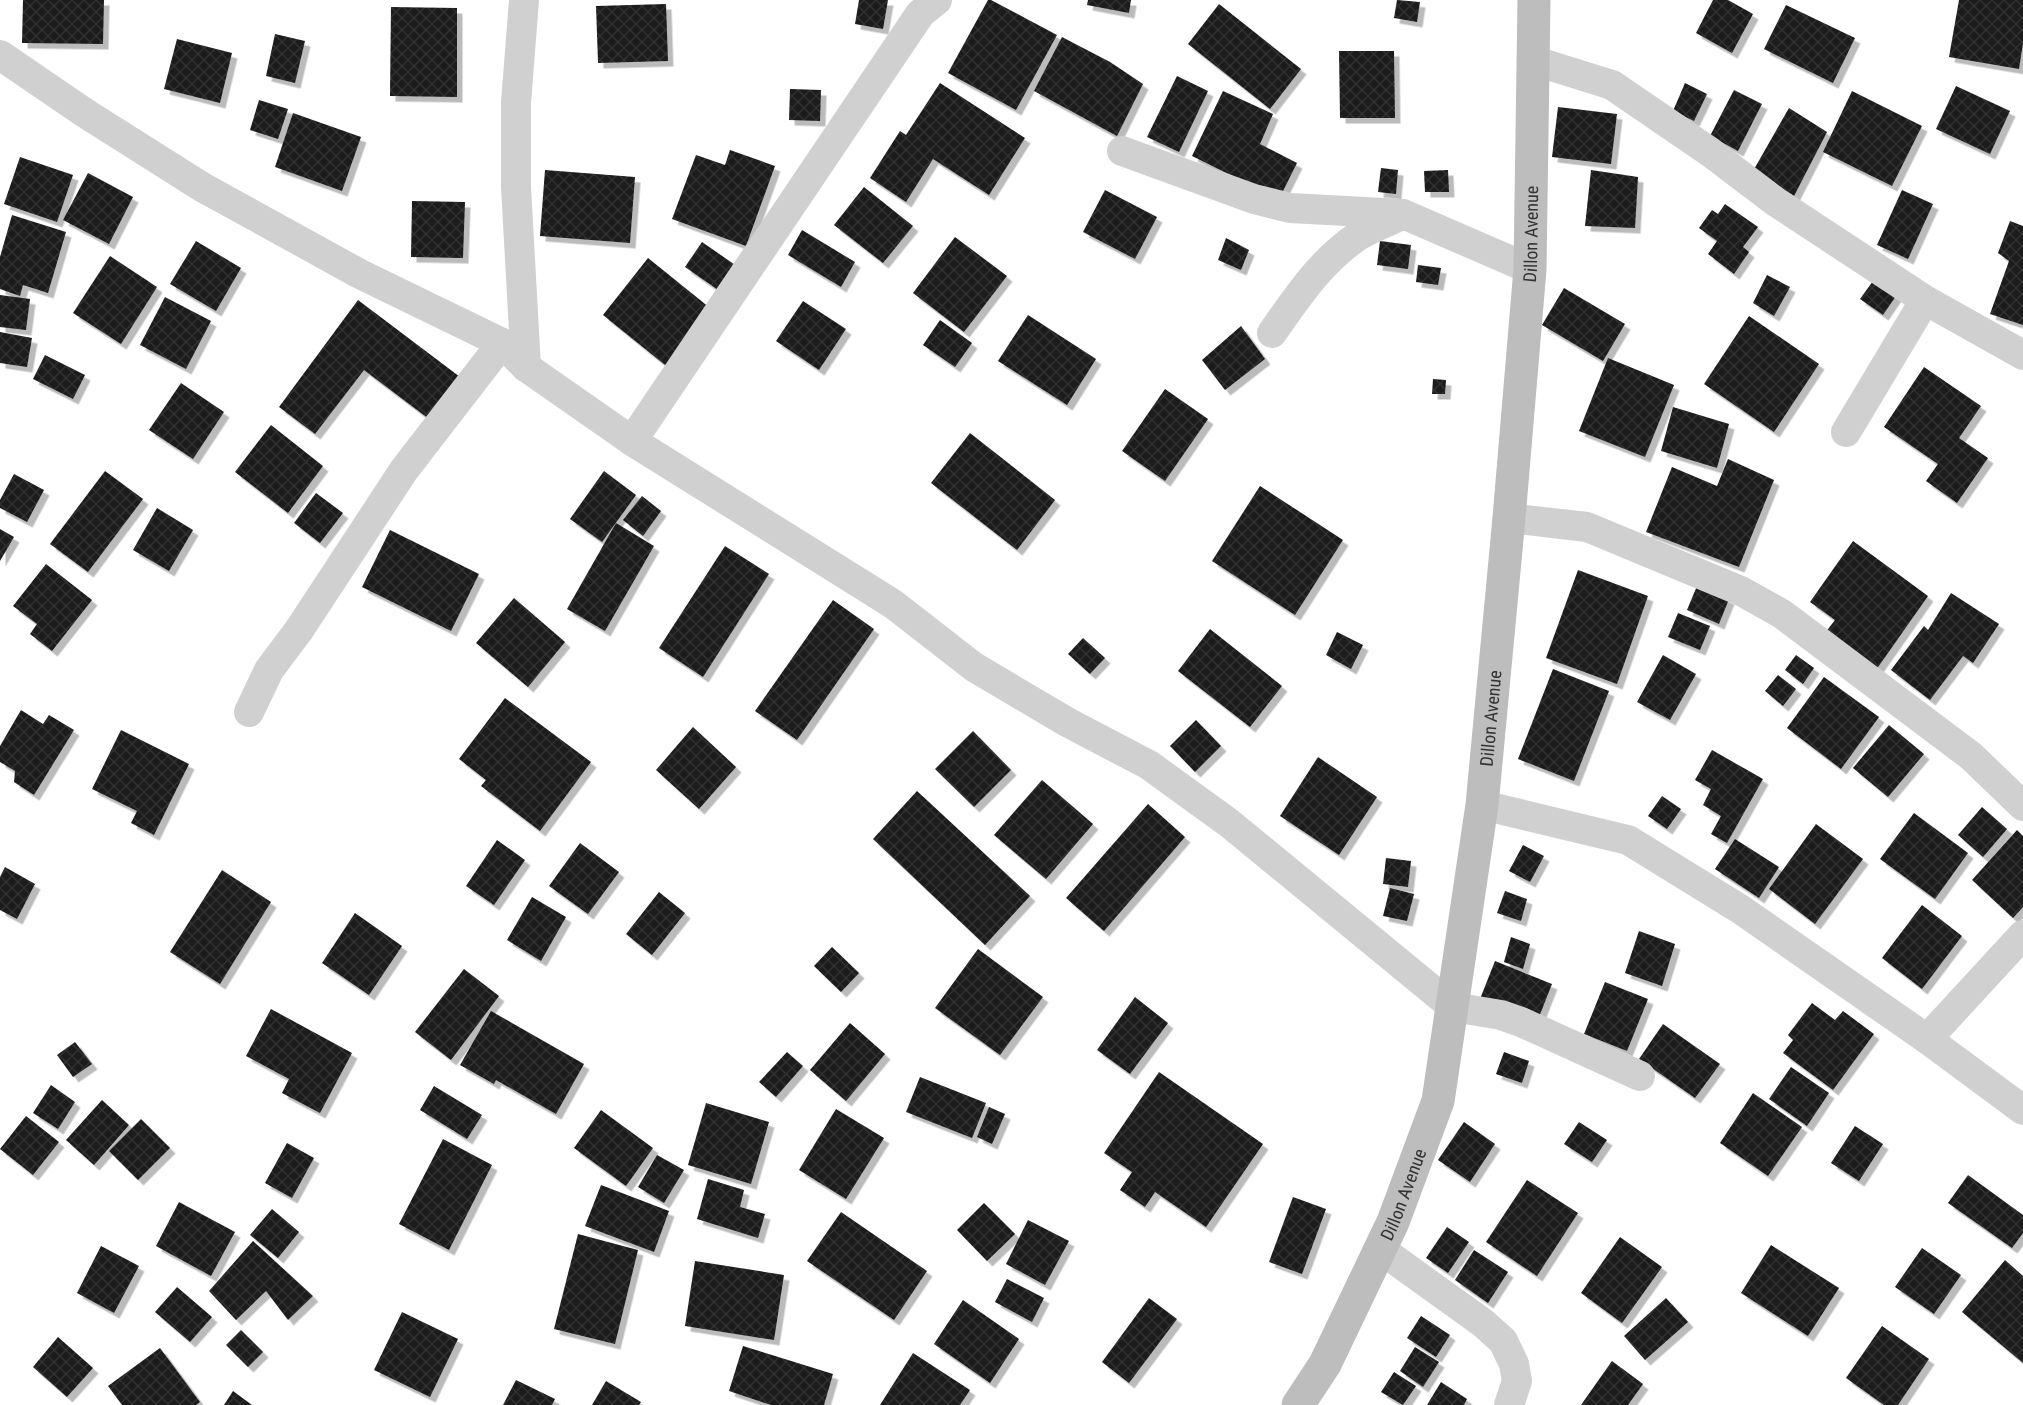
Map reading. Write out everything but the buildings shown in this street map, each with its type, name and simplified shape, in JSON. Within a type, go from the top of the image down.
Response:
[{"type":"street","points":[[524,0],[516,102],[516,187],[526,366]]},
{"type":"street","points":[[632,441],[921,14],[937,0]]},
{"type":"street","name":"Dillon Avenue","points":[[1298,1405],[1325,1364],[1393,1222],[1438,1101],[1482,805],[1509,519],[1530,268],[1534,0]]},
{"type":"street","points":[[0,55],[85,113],[202,187],[360,274],[502,343],[526,366],[632,441],[893,604],[974,667],[1067,722],[1149,765],[1229,823],[1453,1007],[1501,1015],[1521,1022],[1640,1076]]},
{"type":"street","points":[[1532,60],[1612,85],[1710,152],[1776,202],[1925,300],[2023,355]]},
{"type":"street","points":[[1122,151],[1254,199],[1290,208],[1403,214],[1530,268]]},
{"type":"street","points":[[1272,333],[1299,294],[1327,261],[1359,236],[1403,214]]},
{"type":"street","points":[[1846,432],[1925,300]]},
{"type":"street","points":[[249,712],[269,670],[305,620],[404,470],[502,343]]},
{"type":"street","points":[[1509,519],[1587,527],[1741,591],[1782,614],[1971,756],[2023,806]]},
{"type":"street","points":[[1482,805],[1628,840],[1740,909],[1927,1039],[2023,1110]]},
{"type":"street","points":[[1927,1039],[2023,935]]},
{"type":"street","points":[[1380,1249],[1484,1323],[1503,1341],[1515,1364],[1517,1381],[1509,1405]]}]
